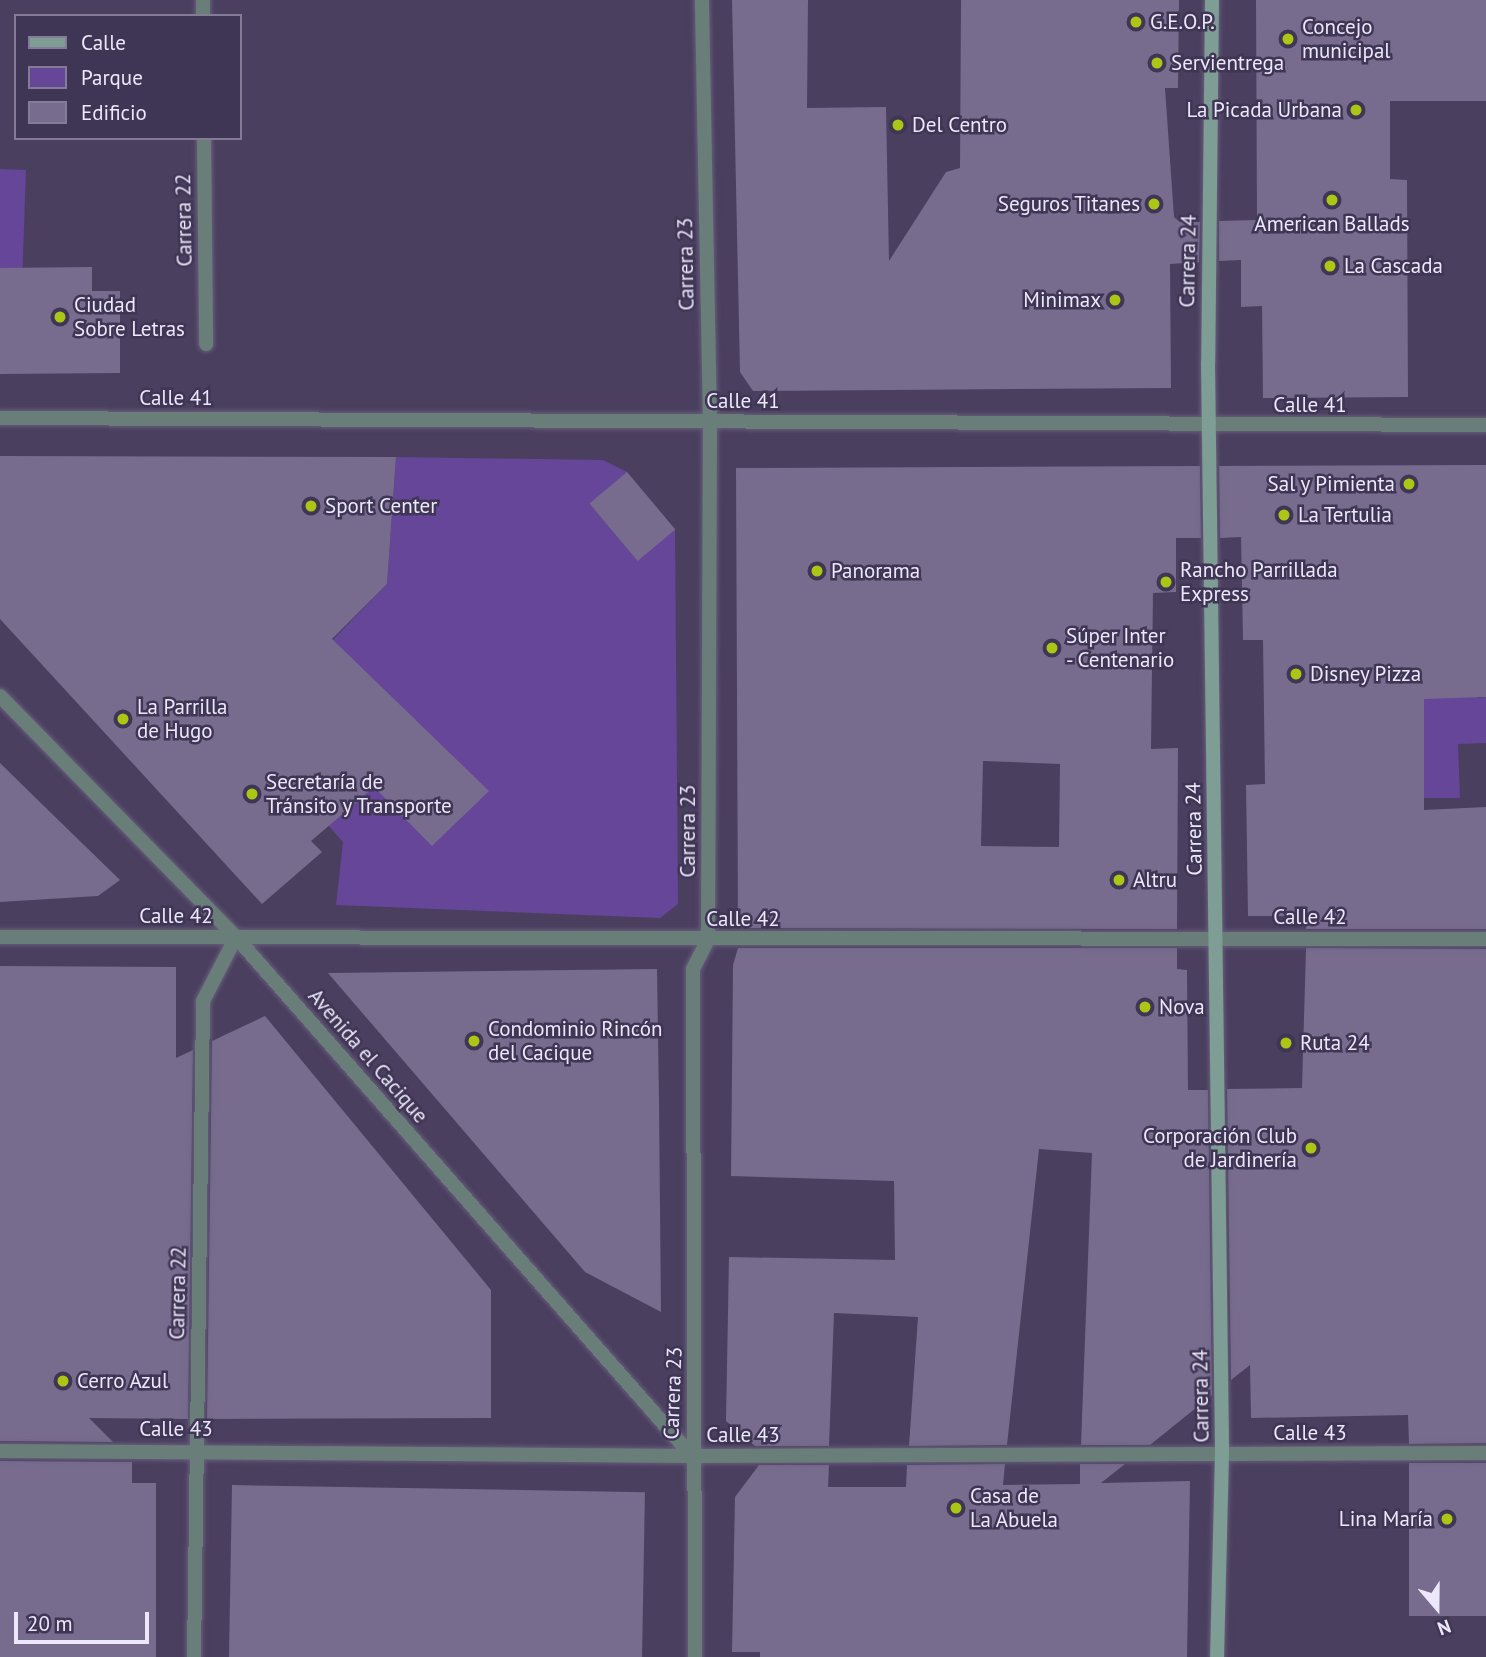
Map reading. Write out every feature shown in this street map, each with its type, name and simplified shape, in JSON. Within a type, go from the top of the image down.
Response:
[{"type":"main road","name":"Carrera 24","points":[[1212,0],[1209,426],[1222,1454],[1217,1657]]},
{"type":"street","name":"Carrera 23","points":[[695,1657],[692,1456],[697,1334],[693,969],[708,940],[710,422],[702,0]]},
{"type":"street","name":"Carrera 22","points":[[204,140],[206,344]]},
{"type":"street","name":"Calle 41","points":[[0,418],[1209,426],[1486,425]]},
{"type":"street","name":"Avenida el Cacique","points":[[0,696],[236,937],[692,1456]]},
{"type":"street","name":"Calle 42","points":[[0,937],[1486,939]]},
{"type":"street","name":"Carrera 22","points":[[194,1657],[203,1000],[236,937]]},
{"type":"street","name":"Calle 43","points":[[0,1451],[197,1450],[692,1456],[1486,1453]]},
{"type":"green space","points":[[0,169],[26,170],[23,269],[0,268]]},
{"type":"green space","points":[[396,457],[603,460],[627,472],[675,529],[678,904],[660,918],[336,905],[343,842],[282,773],[326,647],[387,584]]},
{"type":"green space","points":[[1422,638],[1478,698],[1486,697],[1486,743],[1458,744],[1460,798],[1424,798]]},
{"type":"building","points":[[732,0],[808,0],[807,108],[886,107],[889,261],[946,172],[960,168],[961,0],[1179,0],[1178,88],[1165,88],[1174,217],[1180,222],[1200,222],[1199,262],[1170,264],[1171,388],[753,391],[740,372]]},
{"type":"building","points":[[1256,0],[1486,0],[1486,101],[1390,101],[1390,179],[1407,180],[1408,397],[1263,398],[1262,306],[1241,307],[1241,260],[1219,261],[1219,221],[1257,220]]},
{"type":"building","name":"Ciudad Sobre Letras","points":[[92,267],[92,291],[120,291],[120,373],[0,374],[0,268]]},
{"type":"building","points":[[0,456],[396,457],[387,584],[332,639],[489,791],[432,846],[374,787],[311,841],[322,852],[262,904],[0,619]]},
{"type":"building","points":[[1486,465],[1486,697],[1424,699],[1424,810],[1486,807],[1486,929],[1306,929],[1307,916],[1248,916],[1246,785],[1265,784],[1263,640],[1243,640],[1241,537],[1220,538],[1219,466]]},
{"type":"building","points":[[1200,466],[1201,538],[1176,538],[1176,592],[1153,593],[1151,749],[1178,748],[1177,929],[738,928],[736,468]],"holes":[[[983,761],[1060,764],[1059,847],[981,846]]]},
{"type":"building","points":[[627,472],[675,529],[638,561],[589,503]]},
{"type":"building","points":[[0,763],[120,880],[98,896],[0,902]]},
{"type":"building","points":[[738,948],[1177,948],[1177,969],[1187,970],[1188,1090],[1208,1090],[1212,1395],[1150,1445],[1081,1445],[1092,1153],[1039,1149],[1007,1445],[909,1446],[918,1317],[834,1313],[829,1446],[755,1446],[726,1421],[729,1257],[895,1260],[894,1181],[731,1176],[733,965]]},
{"type":"building","points":[[1306,948],[1486,949],[1486,1443],[1409,1444],[1408,1415],[1251,1418],[1250,1365],[1231,1380],[1227,1089],[1302,1088]]},
{"type":"building","points":[[0,966],[176,967],[176,1058],[193,1050],[188,1419],[89,1418],[113,1442],[0,1441]]},
{"type":"building","points":[[657,969],[661,1312],[585,1272],[328,973]]},
{"type":"building","points":[[265,1016],[491,1290],[491,1418],[207,1419],[212,1041]]},
{"type":"building","points":[[0,1461],[132,1462],[132,1483],[156,1483],[156,1657],[0,1657]]},
{"type":"building","name":"Lina María","points":[[1409,1463],[1486,1463],[1486,1616],[1409,1616]]},
{"type":"building","points":[[1005,1464],[1003,1485],[1080,1484],[1080,1464],[1125,1464],[1101,1483],[1190,1481],[1187,1657],[760,1657],[760,1652],[732,1652],[735,1497],[759,1465],[829,1465],[828,1487],[906,1487],[907,1465]]},
{"type":"building","points":[[232,1485],[645,1492],[642,1657],[229,1657]]},
{"type":"place","name":"G.E.O.P.","points":[[1136,22]]},
{"type":"place","name":"Concejo municipal","points":[[1288,39]]},
{"type":"place","name":"Servientrega","points":[[1157,63]]},
{"type":"place","name":"La Picada Urbana","points":[[1356,110]]},
{"type":"place","name":"Del Centro","points":[[898,125]]},
{"type":"place","name":"American Ballads","points":[[1332,200]]},
{"type":"place","name":"Seguros Titanes","points":[[1154,204]]},
{"type":"place","name":"La Cascada","points":[[1330,266]]},
{"type":"place","name":"Minimax","points":[[1115,300]]},
{"type":"place","name":"Ciudad Sobre Letras","points":[[60,317]]},
{"type":"place","name":"Sal y Pimienta","points":[[1409,484]]},
{"type":"place","name":"Sport Center","points":[[311,506]]},
{"type":"place","name":"La Tertulia","points":[[1284,515]]},
{"type":"place","name":"Panorama","points":[[817,571]]},
{"type":"place","name":"Rancho Parrillada Express","points":[[1166,582]]},
{"type":"place","name":"Súper Inter - Centenario","points":[[1052,648]]},
{"type":"place","name":"Disney Pizza","points":[[1296,674]]},
{"type":"place","name":"La Parrilla de Hugo","points":[[123,719]]},
{"type":"place","name":"Secretaría de Tránsito y Transporte","points":[[252,794]]},
{"type":"place","name":"Altru","points":[[1119,880]]},
{"type":"place","name":"Nova","points":[[1145,1007]]},
{"type":"place","name":"Condominio Rincón del Cacique","points":[[474,1041]]},
{"type":"place","name":"Ruta 24","points":[[1286,1043]]},
{"type":"place","name":"Corporación Club de Jardinería","points":[[1311,1148]]},
{"type":"place","name":"Cerro Azul","points":[[63,1381]]},
{"type":"place","name":"Casa de La Abuela","points":[[956,1508]]},
{"type":"place","name":"Lina María","points":[[1447,1519]]}]
